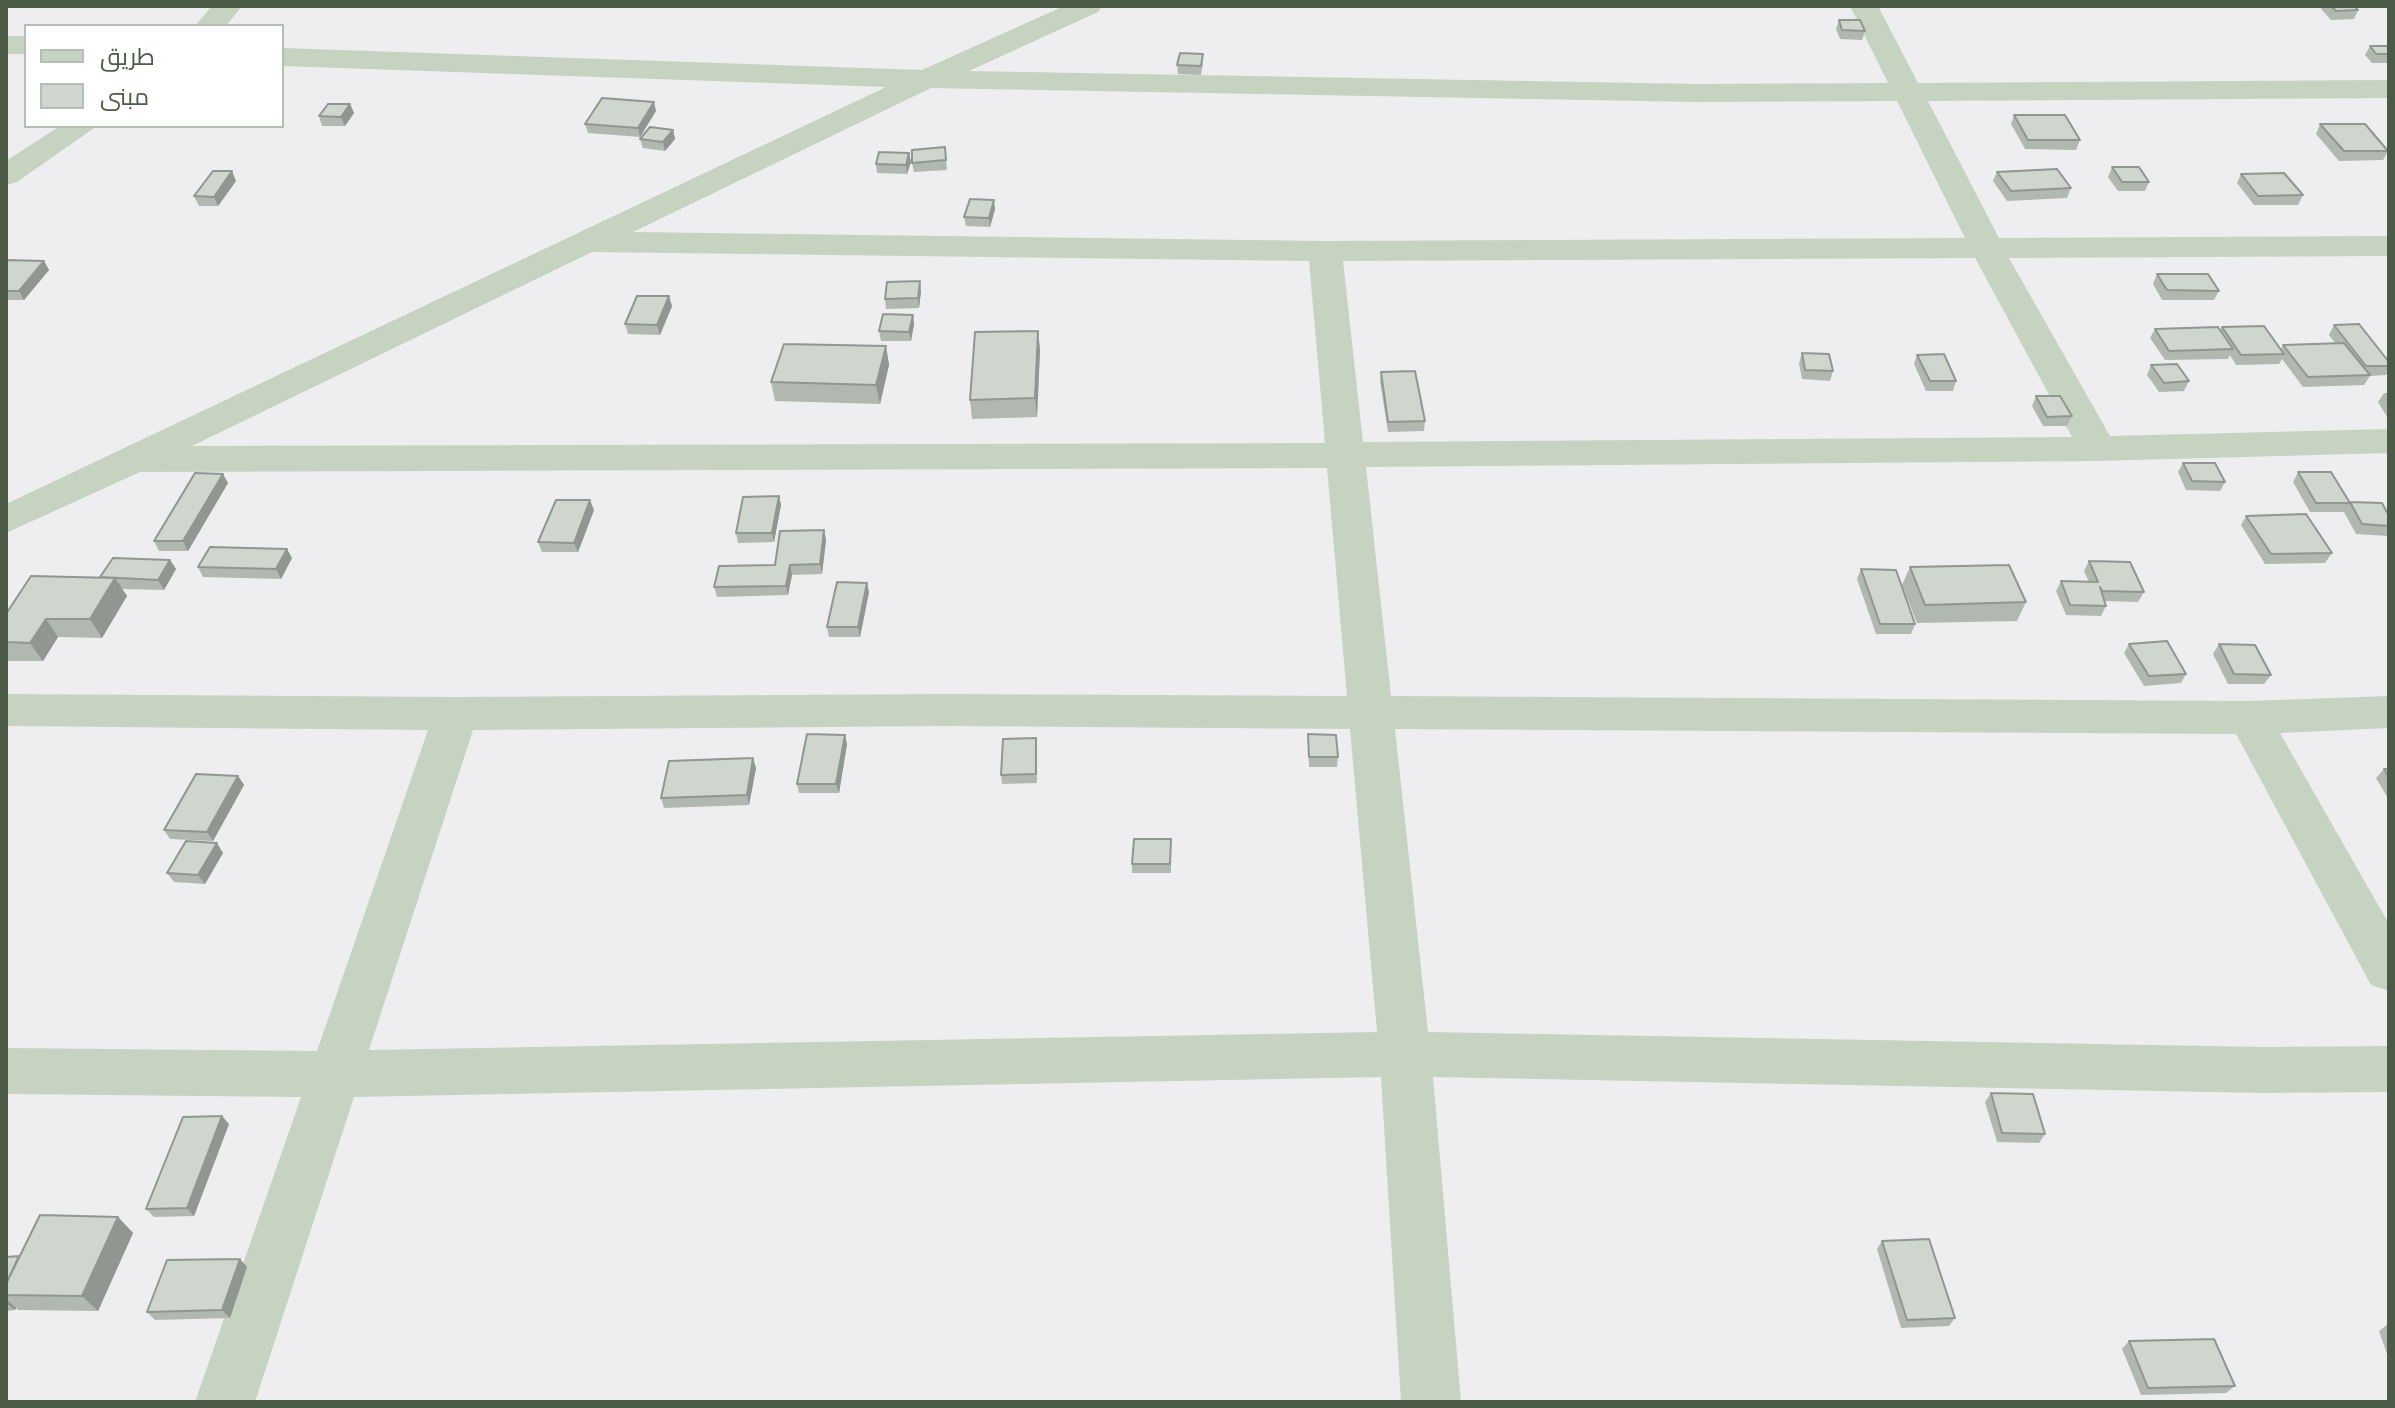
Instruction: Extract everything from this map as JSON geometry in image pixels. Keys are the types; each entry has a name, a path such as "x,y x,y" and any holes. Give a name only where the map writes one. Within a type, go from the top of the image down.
{"street":[{"path":"212,24 228,6"},
{"path":"6,520 926,79 1088,6"},
{"path":"1864,6 1988,250 2098,449"},
{"path":"284,57 926,79 1907,94 2389,89"},
{"path":"6,175 78,128"},
{"path":"586,242 1325,251 2389,246"},
{"path":"1325,251 1348,455 1405,1054 1431,1402"},
{"path":"134,459 1348,455 2098,449 2389,441"},
{"path":"6,710 456,714 947,710 2249,718 2389,712"},
{"path":"225,1402 338,1074 456,714"},
{"path":"2249,718 2389,970"},
{"path":"6,1071 338,1074 1405,1054 2263,1070 2389,1069"}],"building":[{"path":"2331,6 2354,6 2358,10 2336,11"},
{"path":"1839,20 1860,20 1865,31 1842,30"},
{"path":"2370,46 2389,46 2389,54 2376,54"},
{"path":"1180,53 1203,54 1201,66 1177,65"},
{"path":"602,98 654,102 638,128 585,124"},
{"path":"328,104 350,104 341,117 319,116"},
{"path":"2014,115 2065,115 2080,140 2028,140"},
{"path":"2320,124 2365,124 2388,151 2344,151"},
{"path":"650,127 673,130 663,142 640,139"},
{"path":"945,147 946,160 912,163 912,150"},
{"path":"879,152 909,153 906,165 876,164"},
{"path":"2112,167 2139,167 2149,182 2122,182"},
{"path":"2057,169 2071,188 2011,191 1997,172"},
{"path":"213,171 232,171 214,197 194,196"},
{"path":"2284,173 2303,195 2258,196 2241,174"},
{"path":"970,199 994,200 989,218 964,217"},
{"path":"6,260 44,261 19,291 6,291"},
{"path":"2157,274 2208,274 2219,291 2167,290"},
{"path":"920,281 918,298 885,299 887,282"},
{"path":"637,296 669,296 657,325 625,324"},
{"path":"883,314 913,315 909,332 879,331"},
{"path":"2359,324 2389,366 2366,366 2334,325"},
{"path":"2264,326 2284,354 2241,355 2222,327"},
{"path":"2218,327 2233,349 2169,351 2155,329"},
{"path":"1038,331 1035,398 970,400 975,332"},
{"path":"2344,343 2370,375 2308,377 2283,345"},
{"path":"784,344 886,346 876,385 771,382"},
{"path":"1802,353 1829,354 1833,371 1805,370"},
{"path":"1944,354 1956,381 1930,381 1917,355"},
{"path":"2177,364 2189,381 2164,383 2151,365"},
{"path":"1415,371 1425,421 1388,422 1381,372"},
{"path":"2036,396 2060,396 2072,416 2047,417"},
{"path":"2183,463 2215,463 2225,482 2192,481"},
{"path":"2298,472 2331,472 2350,503 2316,503"},
{"path":"195,473 223,474 183,541 154,541"},
{"path":"779,496 772,533 736,533 743,497"},
{"path":"556,500 590,500 574,543 538,542"},
{"path":"2350,502 2382,503 2389,516 2389,526 2362,524"},
{"path":"2306,514 2332,553 2271,554 2246,516"},
{"path":"824,530 820,564 790,565 786,586 714,587 719,566 775,565 780,531"},
{"path":"210,547 287,549 276,569 198,567"},
{"path":"113,558 170,560 158,580 100,577"},
{"path":"2089,561 2130,562 2144,592 2102,591 2100,587 2106,606 2070,605 2061,581 2098,582"},
{"path":"2009,565 2026,602 1925,605 1910,567"},
{"path":"1861,569 1896,570 1915,624 1880,624"},
{"path":"31,576 115,578 90,619 46,619 30,643 6,642 6,614"},
{"path":"837,582 867,583 858,627 827,627"},
{"path":"2167,641 2186,674 2149,676 2129,644"},
{"path":"2219,644 2255,645 2271,675 2234,674"},
{"path":"807,734 845,735 836,784 797,784"},
{"path":"1308,734 1336,735 1338,757 1309,757"},
{"path":"1036,738 1036,774 1001,775 1003,739"},
{"path":"753,758 747,795 661,798 669,761"},
{"path":"196,774 238,776 207,832 164,830"},
{"path":"1134,839 1171,839 1170,864 1132,864"},
{"path":"186,841 217,843 198,875 167,873"},
{"path":"1991,1093 2033,1094 2045,1134 2002,1133"},
{"path":"222,1116 187,1208 146,1209 183,1117"},
{"path":"40,1215 118,1217 82,1296 6,1295 6,1284"},
{"path":"1929,1239 1955,1318 1907,1320 1882,1241"},
{"path":"19,1256 6,1284 6,1257"},
{"path":"240,1259 222,1310 147,1312 167,1260"},
{"path":"2214,1339 2235,1386 2148,1388 2129,1341"}]}
